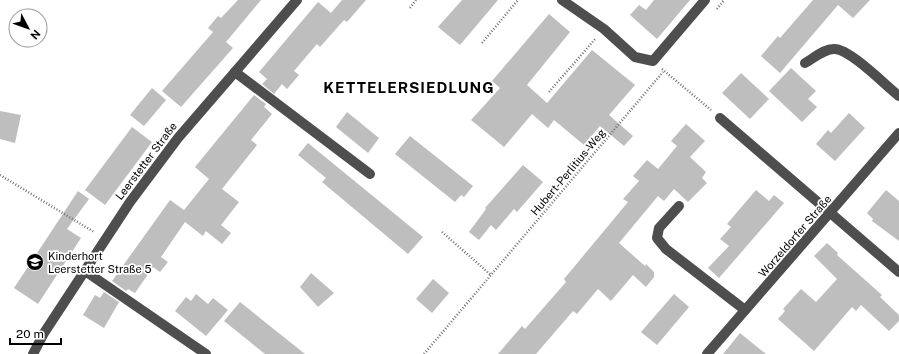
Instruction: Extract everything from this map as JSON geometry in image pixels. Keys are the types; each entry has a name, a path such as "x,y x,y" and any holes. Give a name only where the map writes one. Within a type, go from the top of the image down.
{"street":[{"name":"Leerstetter Straße","path":"33,354 44,333 105,238 178,138 296,0"},
{"path":"562,0 604,29 635,57 653,61 704,0"},
{"path":"805,63 822,52 834,48 843,51 858,61 899,96"},
{"path":"235,72 370,174"},
{"path":"720,118 899,272"},
{"name":"Worzeldorfer Straße","path":"707,354 899,133"},
{"path":"679,206 659,228 657,238 666,249 745,310"},
{"path":"84,271 206,354"}],"path":[{"path":"410,8 416,0"},
{"path":"482,43 518,0"},
{"path":"714,12 724,0"},
{"path":"550,92 604,29"},
{"path":"653,61 720,118"},
{"name":"Hubert-Perlitius-Weg","path":"424,354 669,65"},
{"path":"0,175 105,238"},
{"path":"442,232 491,275"}],"building":[{"path":"238,0 261,0 226,42 233,48 181,107 162,91 213,32 208,28 218,16 221,18"},
{"path":"342,0 366,0 347,22 344,20 320,47 317,44 294,71 299,75 287,89 282,84 274,94 262,84 267,79 259,72 318,2 331,13"},
{"path":"462,0 498,0 460,45 438,27"},
{"path":"654,0 690,0 657,39 630,15 639,5 646,10"},
{"path":"813,0 870,0 853,18 838,5 780,73 761,56 778,36 780,38"},
{"path":"549,14 570,32 527,85 547,103 592,50 635,85 609,115 633,136 624,146 600,126 584,145 554,120 548,128 532,114 504,147 471,120 500,88 492,81"},
{"path":"791,68 816,91 808,99 817,107 802,122 769,91"},
{"path":"741,73 769,99 750,119 722,93"},
{"path":"152,88 166,100 144,126 130,115"},
{"path":"254,95 266,104 264,107 272,114 251,140 257,145 222,189 239,202 221,225 231,233 222,244 206,231 203,236 185,222 161,257 168,262 160,272 153,267 135,293 128,289 126,291 112,281 170,200 184,210 209,179 195,167"},
{"path":"0,111 21,115 15,143 0,139"},
{"path":"347,112 379,138 368,153 336,127"},
{"path":"849,113 865,128 835,161 816,144 828,130 831,133"},
{"path":"686,124 705,141 690,157 706,172 702,178 707,183 688,202 674,189 664,201 658,196 619,243 654,272 654,277 646,287 633,275 611,301 598,289 577,314 573,311 536,354 498,354 522,326 525,329 566,282 564,279 628,202 623,199 639,181 633,176 647,160 658,169 677,146 671,141"},
{"path":"132,127 152,142 105,205 85,190"},
{"path":"410,136 473,186 464,197 461,195 455,202 395,154"},
{"path":"308,143 423,237 408,254 322,182 326,178 298,155"},
{"path":"523,165 543,182 517,212 514,209 496,230 491,225 479,240 469,232 486,209 485,208"},
{"path":"756,190 769,201 774,195 784,203 719,278 708,268 729,246 720,239 731,227 727,224"},
{"path":"886,190 899,201 899,241 872,221 873,219 867,213"},
{"path":"78,191 89,199 67,229 81,238 38,304 14,288"},
{"path":"827,243 838,253 837,255 882,295 880,297 899,315 899,321 889,331 861,305 856,311 852,307 814,351 778,319 785,311 783,309 801,289 816,302 837,279 814,256"},
{"path":"311,273 334,293 318,307 300,287"},
{"path":"433,279 449,293 432,313 416,299"},
{"path":"104,292 119,302 104,328 83,315 95,295 100,298"},
{"path":"196,294 208,304 213,298 228,310 206,336 175,311 186,297 191,301"},
{"path":"674,294 689,307 657,345 641,332"},
{"path":"240,302 305,354 265,354 224,321"},
{"path":"740,333 766,354 723,354"}],"place":[{"name":"Kinderhort Leerstetter Straße 5","path":"35,262"}],"district":[{"name":"KETTELERSIEDLUNG","path":"409,88"}]}
